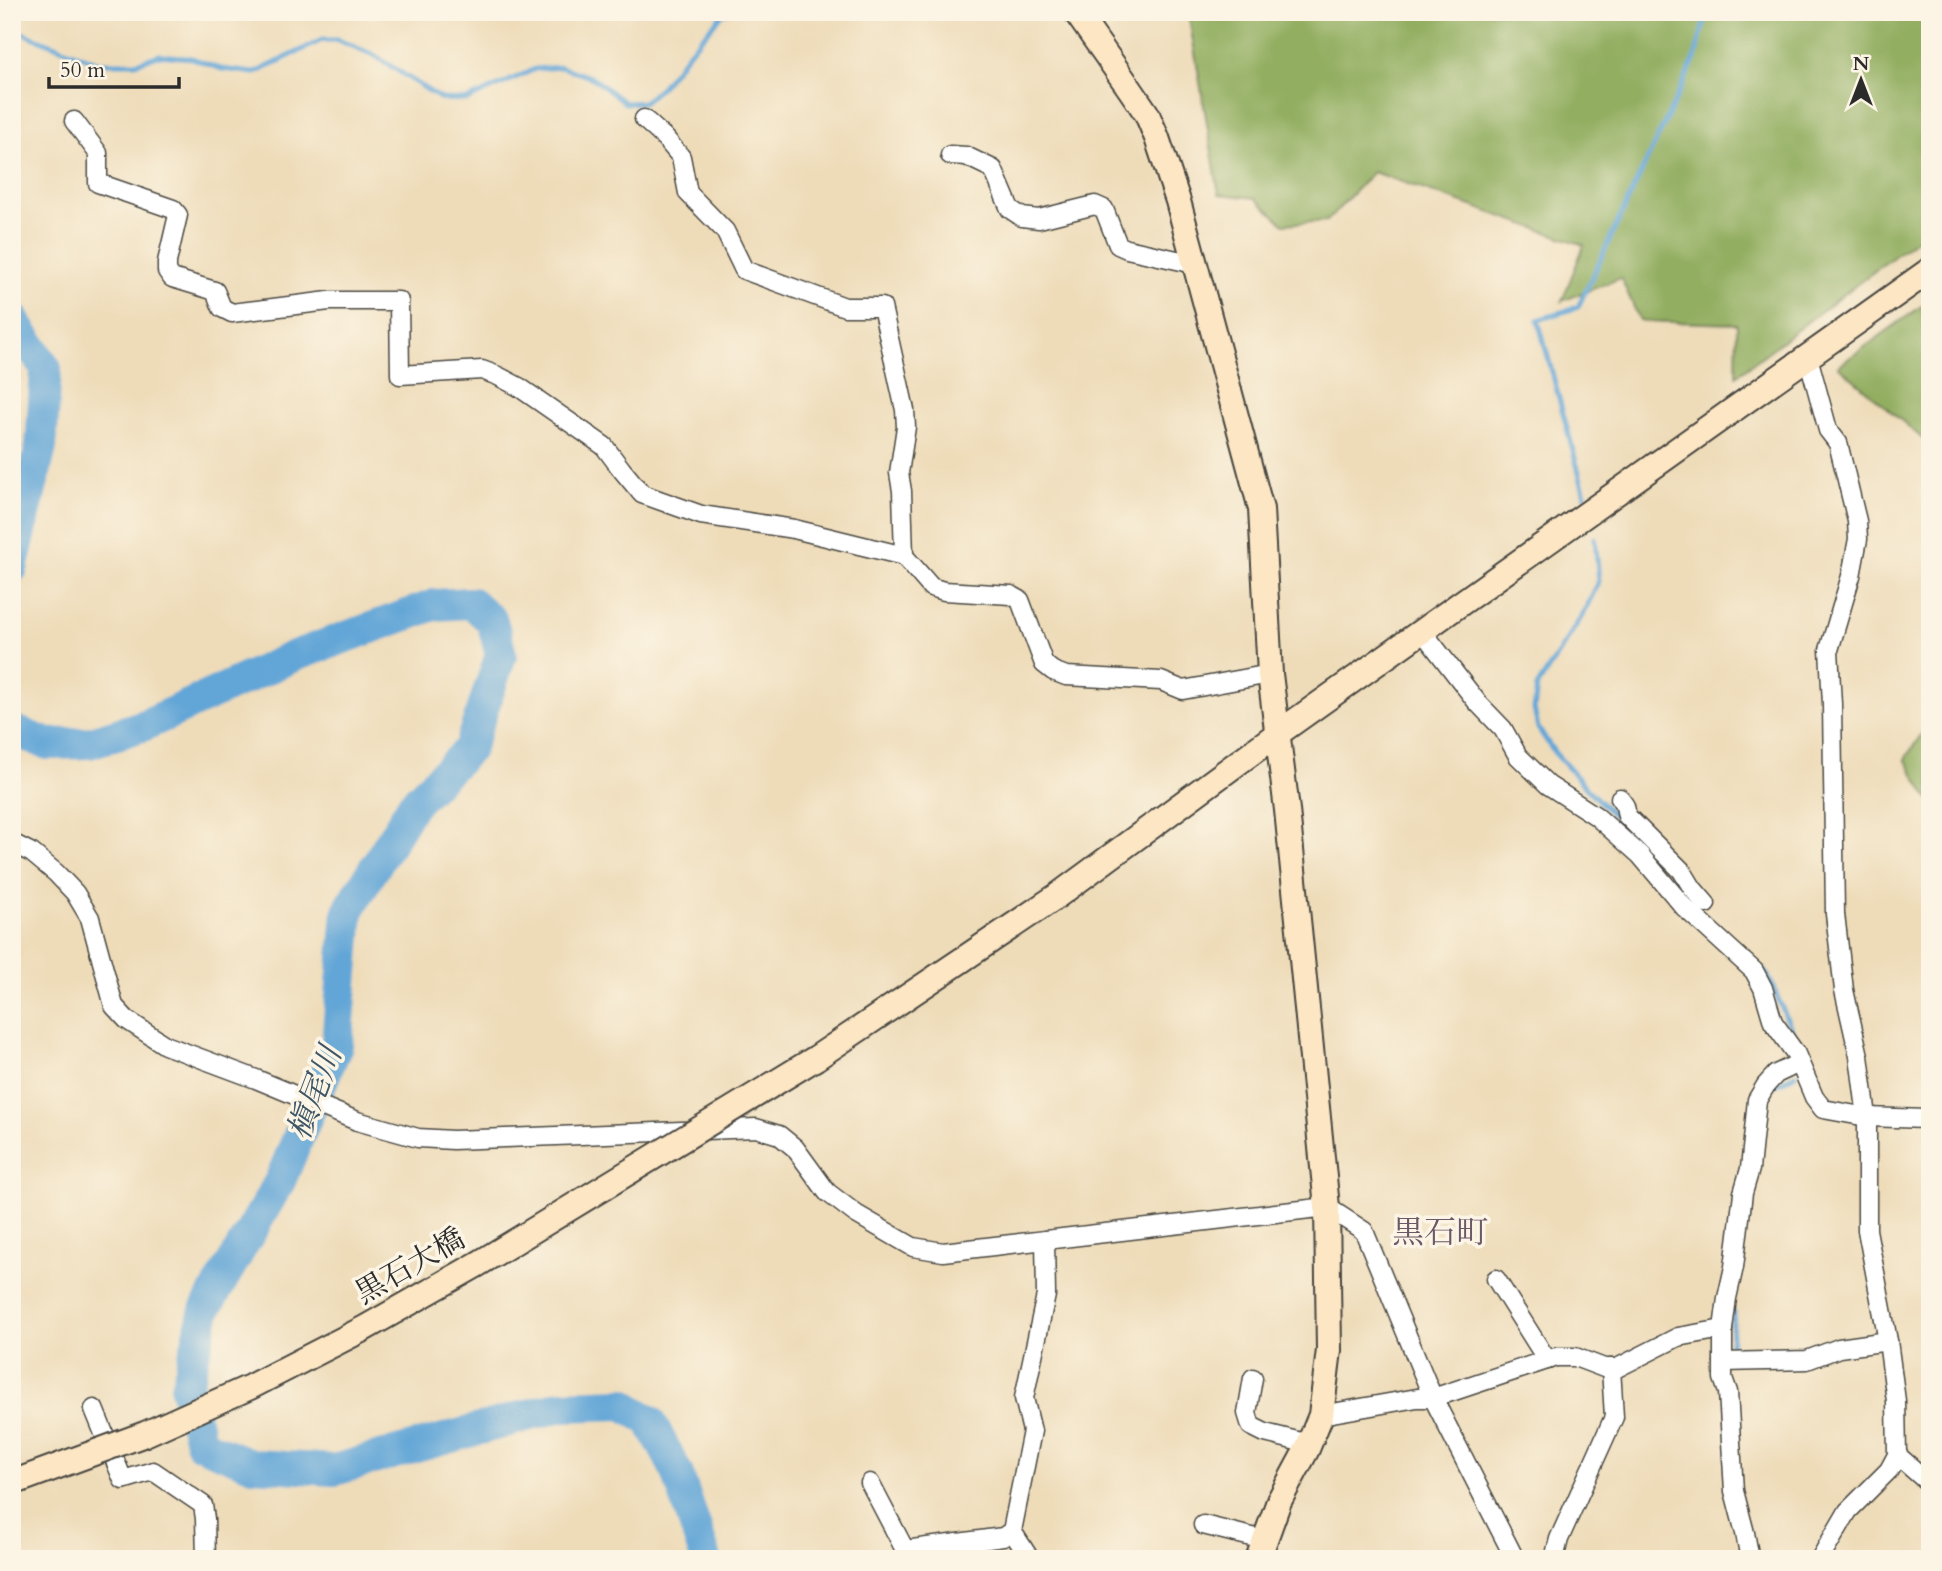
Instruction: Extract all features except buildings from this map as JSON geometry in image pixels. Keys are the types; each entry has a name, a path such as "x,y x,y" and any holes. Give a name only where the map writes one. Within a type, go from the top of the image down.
{"street":[{"path":"1076,12 1147,114 1157,138 1178,201 1261,509 1270,674 1287,810 1327,1207 1329,1350 1321,1416 1279,1501 1261,1550 1203,1525"},
{"path":"644,119 681,157 688,193 725,231 744,270 845,307 882,307 905,410 906,427 900,473 904,556"},
{"path":"74,121 97,153 97,183 173,209 178,215 167,262 167,271 172,278 215,291 222,308 232,313 329,302 399,302 400,376 482,370 519,387 604,446 642,494 701,515 794,529 904,556 931,587 944,591 1011,595 1020,600 1044,664 1066,676 1161,681 1183,690 1270,674"},
{"path":"950,155 965,156 993,169 1010,209 1022,216 1039,219 1095,205 1104,209 1118,245 1195,264"},
{"name":"黒石大橋","path":"12,1483 145,1434 250,1387 365,1328 478,1264 816,1058 1057,896 1277,734 1930,270"},
{"path":"1808,357 1828,430 1838,443 1857,522 1858,539 1851,576 1829,650 1835,914 1844,990 1859,1056 1867,1117 1867,1230 1888,1341 1896,1401 1897,1455 1889,1470 1848,1511 1820,1559"},
{"path":"1423,632 1477,702 1503,729 1518,757 1548,785 1596,816 1640,855 1684,907 1754,971 1763,988 1773,1021 1796,1054 1814,1097 1823,1109 1867,1117 1927,1119"},
{"path":"1620,798 1627,816 1682,871 1706,904"},
{"path":"12,843 32,853 75,893 90,918 114,1006 127,1020 165,1045 357,1121 418,1138 453,1140 757,1128 779,1135 795,1148 827,1192 856,1214 913,1247 943,1252 1327,1207 1364,1231 1433,1398 1515,1559"},
{"path":"1673,894 1688,881"},
{"path":"1750,1559 1734,1491 1728,1392 1723,1378 1723,1329 1743,1193 1750,1169 1757,1100 1776,1074 1799,1063"},
{"path":"1030,1559 1012,1531 1032,1431 1024,1398 1046,1295 1045,1240"},
{"path":"1496,1279 1547,1360"},
{"path":"1321,1416 1417,1398 1433,1398 1556,1357 1575,1357 1604,1368 1617,1368 1678,1337 1723,1329"},
{"path":"1723,1362 1807,1360 1839,1348 1888,1341"},
{"path":"1554,1559 1559,1539 1615,1417 1611,1368"},
{"path":"1253,1378 1247,1413 1251,1426 1265,1433 1309,1444"},
{"path":"94,1409 123,1480 153,1471 203,1504 206,1559"},
{"path":"1897,1455 1930,1484"},
{"path":"870,1483 905,1550 1003,1537 1012,1531"}],"green space":[{"path":"1188,12 1930,12 1930,229 1736,376 1737,324 1640,321 1621,278 1562,301 1584,245 1373,172 1327,221 1284,224 1255,198 1219,194"},
{"path":"1930,300 1930,445 1838,366"},
{"path":"1930,721 1930,801 1905,759"}],"waterway":[{"path":"12,29 99,63 136,63 159,55 192,58 221,69 255,73 322,40 338,40 374,55 441,99 467,100 535,69 561,67 593,78 625,103 644,102 661,87 722,15 729,12"},
{"path":"1585,495 1538,320 1578,307 1695,58 1707,12"},
{"name":"槇尾川","path":"12,317 46,369 41,447 12,568"},
{"path":"1595,538 1599,581 1582,616 1537,687 1534,709 1538,728 1554,752 1625,826"},
{"name":"槇尾川","path":"12,730 48,744 89,743 145,725 294,656 434,605 472,603 492,621 501,655 469,749 413,804 348,911 337,1045 280,1181 205,1310 186,1389 201,1444 253,1465 334,1470 561,1406 623,1404 650,1421 677,1472 706,1559"},
{"path":"1634,835 1648,851"},
{"path":"1670,877 1699,909"},
{"path":"1762,969 1768,976 1797,1042"},
{"path":"1776,1085 1795,1074"},
{"path":"1748,1219 1754,1184"},
{"path":"1731,1344 1734,1312"}],"district":[{"name":"黒石町","path":"1440,1233"}]}
